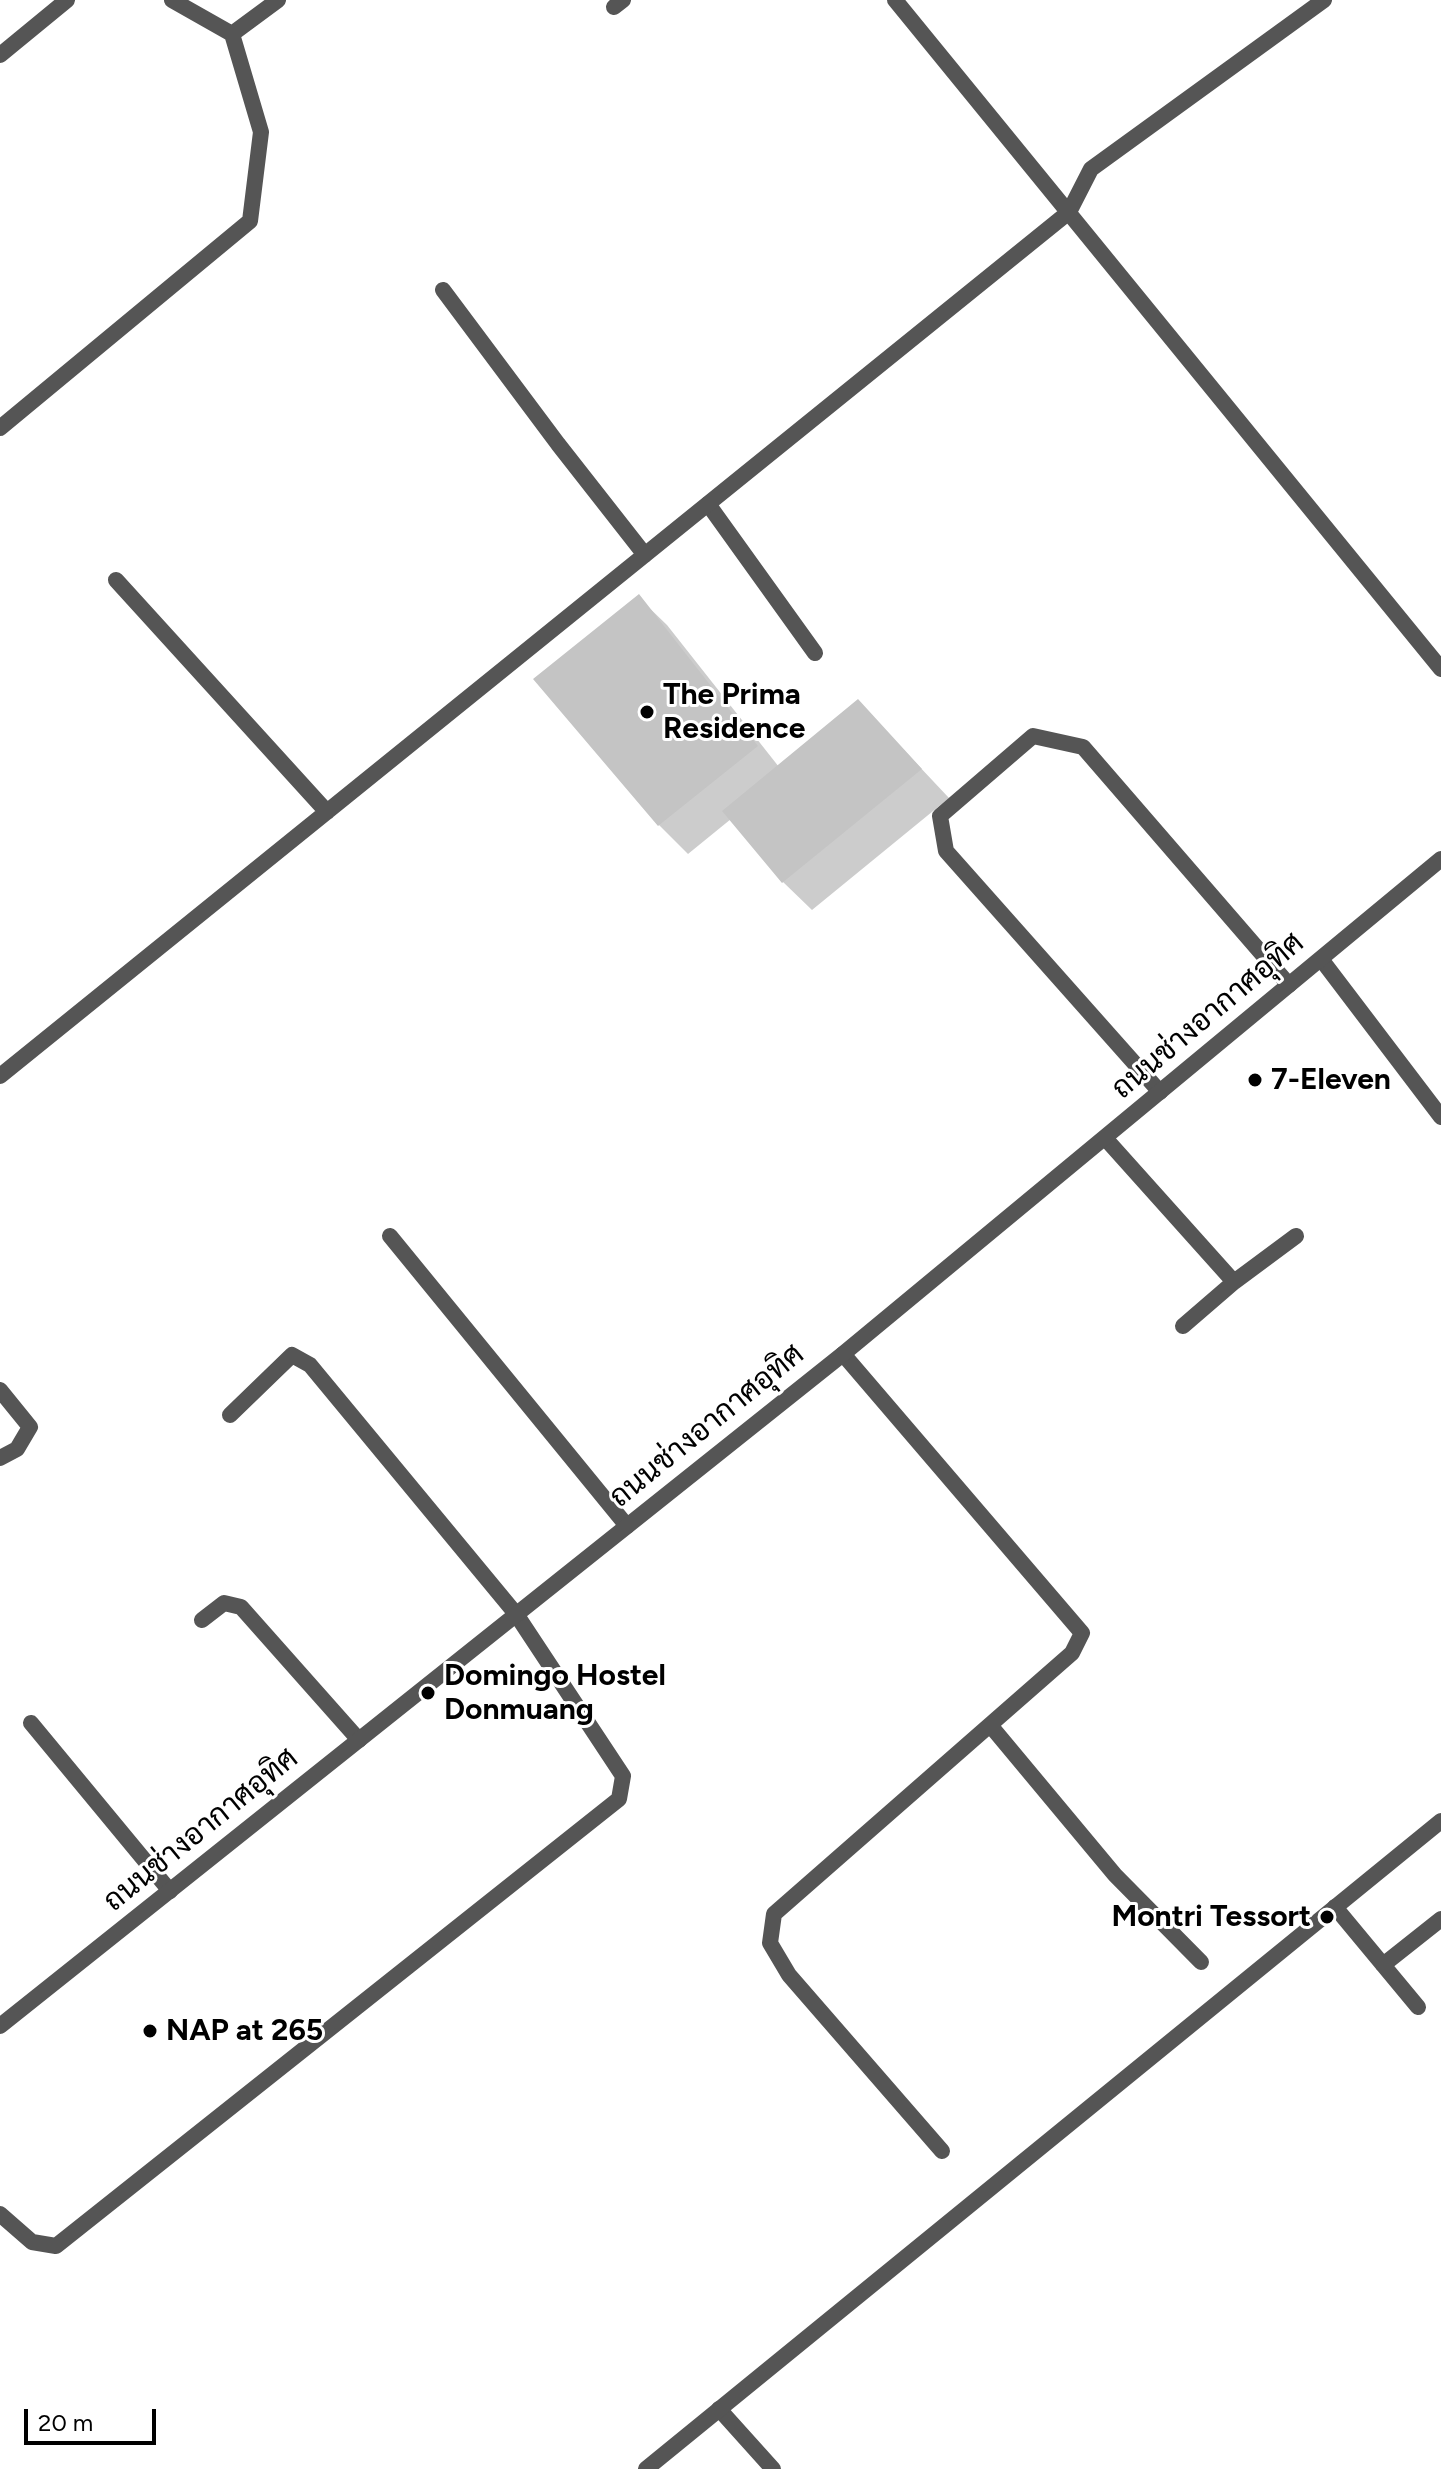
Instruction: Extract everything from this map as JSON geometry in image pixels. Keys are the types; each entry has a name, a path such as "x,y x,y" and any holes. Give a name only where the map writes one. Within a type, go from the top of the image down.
{"street":[{"path":"0,55 67,0"},
{"path":"0,428 250,221 261,132 232,34 172,0"},
{"path":"232,34 278,0"},
{"path":"895,0 1441,669"},
{"path":"0,1076 1069,212 1091,169 1324,0"},
{"path":"443,290 645,555"},
{"path":"708,504 815,653"},
{"path":"116,580 327,812"},
{"path":"1160,1092 946,851 940,816 1033,736 1083,747 1289,985"},
{"name":"ถนนช่างอากาศอุทิศ","path":"0,2026 843,1354 1441,859"},
{"path":"1321,959 1441,1117"},
{"path":"1105,1138 1234,1282"},
{"path":"390,1236 627,1526"},
{"path":"1183,1326 1234,1282 1296,1236"},
{"path":"843,1354 1082,1633 1072,1653 774,1914 770,1943 789,1975 942,2151"},
{"path":"0,2214 32,2242 56,2246 619,1799 623,1776 516,1614 310,1365 292,1355 230,1415"},
{"path":"0,1390 30,1427 17,1449 0,1458"},
{"path":"202,1620 224,1603 241,1607 359,1740"},
{"path":"31,1723 170,1891"},
{"path":"990,1725 1115,1875 1201,1962"},
{"path":"646,2469 1441,1821"},
{"path":"1335,1907 1418,2007"},
{"path":"1383,1965 1441,1919"},
{"path":"719,2409 773,2469"}],"building":[{"name":"The Prima Residence","path":"639,594 758,746 658,826 533,679"},
{"name":"The Prima Residence","path":"858,699 922,769 782,883 722,811"}],"place":[{"name":"The Prima Residence","path":"647,712"},
{"name":"7-Eleven","path":"1255,1080"},
{"name":"Domingo Hostel Donmuang","path":"428,1693"},
{"name":"Montri Tessort","path":"1327,1917"},
{"name":"NAP at 265","path":"150,2031"}]}
